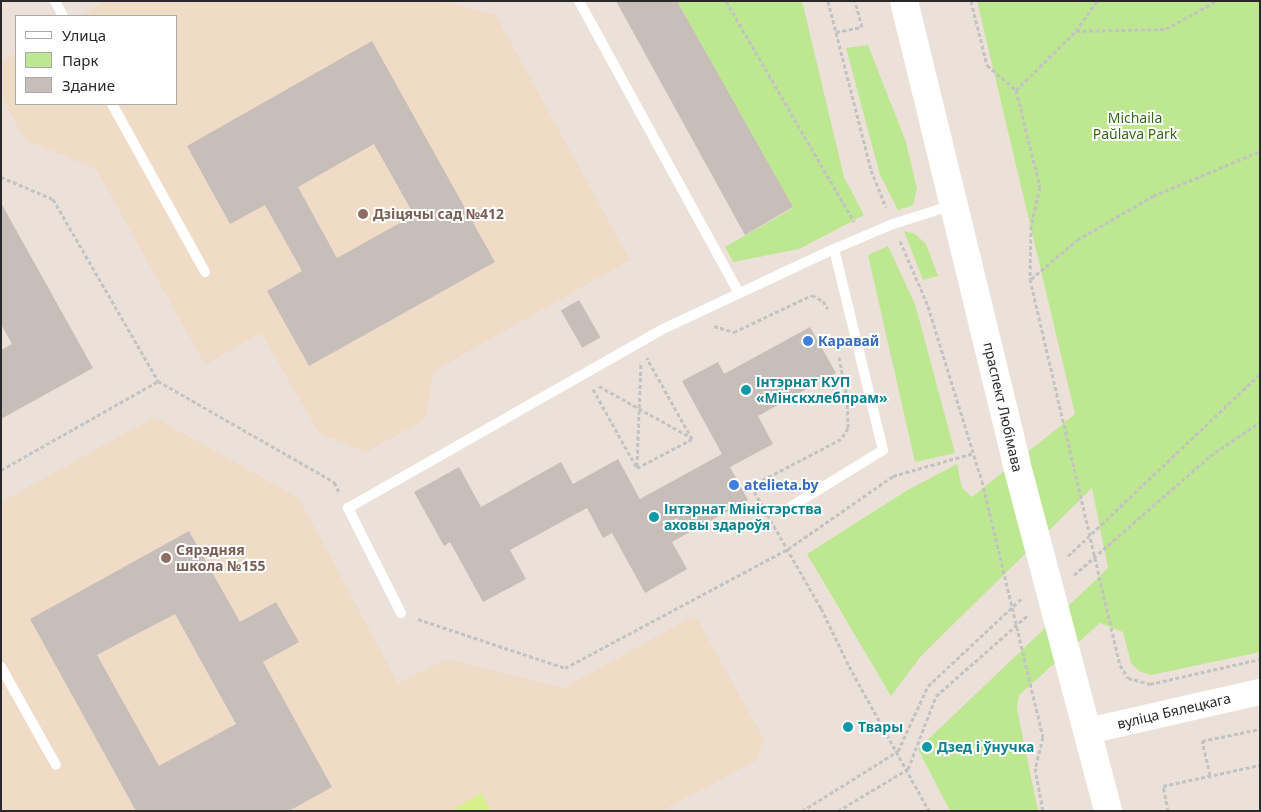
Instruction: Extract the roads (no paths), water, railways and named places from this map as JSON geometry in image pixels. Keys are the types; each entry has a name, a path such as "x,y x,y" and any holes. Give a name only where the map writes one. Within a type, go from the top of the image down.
{"main road":[{"name":"праспект Любімава","path":"904,1 1016,462 1108,811"}],"street":[{"name":"вуліца Бялецкага","path":"1088,731 1260,692"}],"lane":[{"path":"55,1 62,15"},
{"path":"579,1 738,292"},
{"path":"113,105 205,272"},
{"path":"400,613 348,508 654,334 738,292 863,237 955,205"},
{"path":"792,506 884,450 834,249"},
{"path":"1,667 56,764"}],"place":[{"name":"Дзіцячы сад №412","path":"363,214"},
{"name":"Каравай","path":"808,341"},
{"name":"Інтэрнат КУП «Мінскхлебпрам»","path":"746,390"},
{"name":"atelieta.by","path":"734,485"},
{"name":"Інтэрнат Міністэрства аховы здароўя","path":"654,517"},
{"name":"Сярэдняя школа №155","path":"166,558"},
{"name":"Твары","path":"848,727"},
{"name":"Дзед і ўнучка","path":"927,747"}],"park label":[{"name":"Michaila Paŭlava Park","path":"1135,126"}]}
